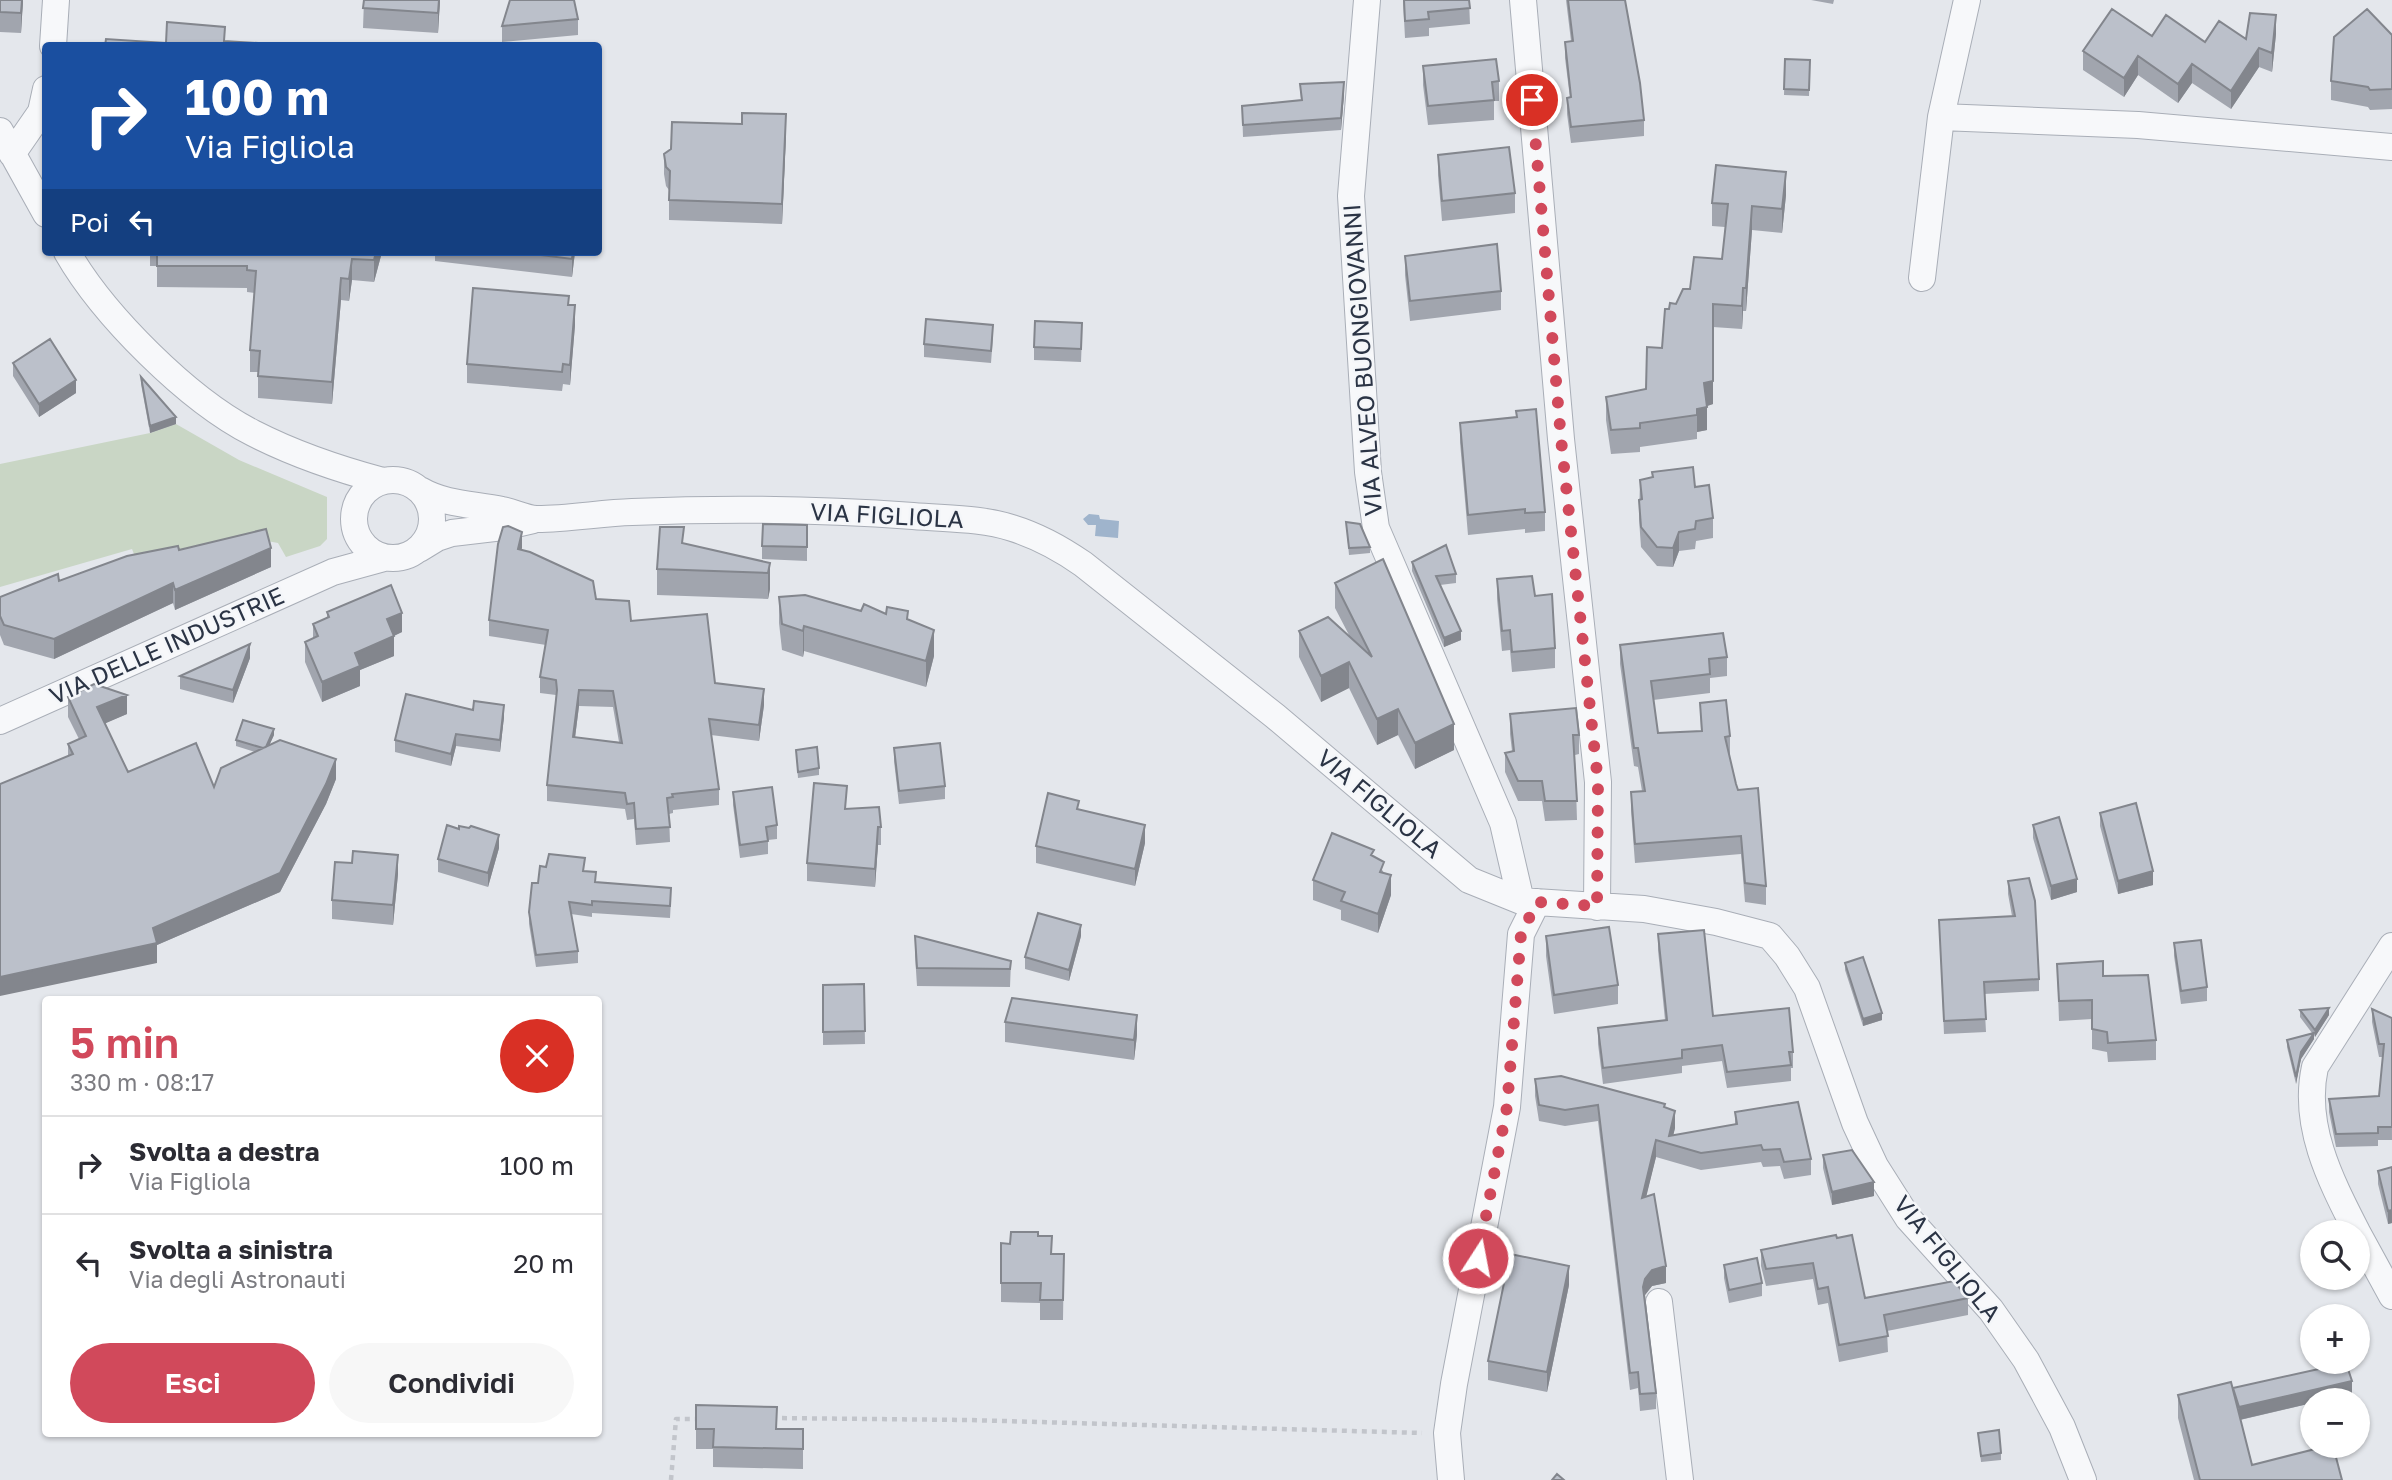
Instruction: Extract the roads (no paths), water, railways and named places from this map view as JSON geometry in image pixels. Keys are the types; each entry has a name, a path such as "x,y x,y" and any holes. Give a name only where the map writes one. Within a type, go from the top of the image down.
{"street":[{"path":"53,42 57,0"},
{"name":"VIA ALVEO BUONGIOVANNI","path":"1367,0 1351,196 1368,472 1376,528 1503,823 1529,902"},
{"path":"1522,0 1561,439 1598,782 1597,906"},
{"path":"1922,278 1941,117 1967,0"},
{"path":"42,107 41,112 6,142 42,207"},
{"path":"1941,117 2138,125 2392,147"},
{"path":"69,256 81,276 134,338 201,401 251,432 329,466 383,481"},
{"path":"329,466 356,521 363,545 384,558"},
{"path":"333,572 356,521 361,496 370,486 383,481 409,483 420,490 428,501 432,527 419,549"},
{"name":"VIA FIGLIOLA","path":"420,490 452,503 504,510 535,519 687,510 827,511 982,521 1009,527 1060,548 1104,580 1275,716 1469,880 1529,902 1644,909 1716,922 1770,936 1787,956 1807,988 1855,1123 1875,1166 1908,1218 1991,1310 2026,1360 2062,1427 2083,1480"},
{"name":"VIA DELLE INDUSTRIE","path":"0,721 333,572 384,558 409,555 452,533 503,527 535,519"},
{"path":"1451,1480 1447,1433 1507,1107 1521,934 1529,902"},
{"path":"2351,1220 2319,1147 2311,1111 2311,1086 2315,1068 2392,946"},
{"path":"2370,1256 2392,1296"},
{"path":"1659,1302 1680,1480"}],"water":[{"path":"1089,514 1099,515 1100,519 1119,521 1118,538 1095,536 1096,525 1088,525 1083,519"}]}
